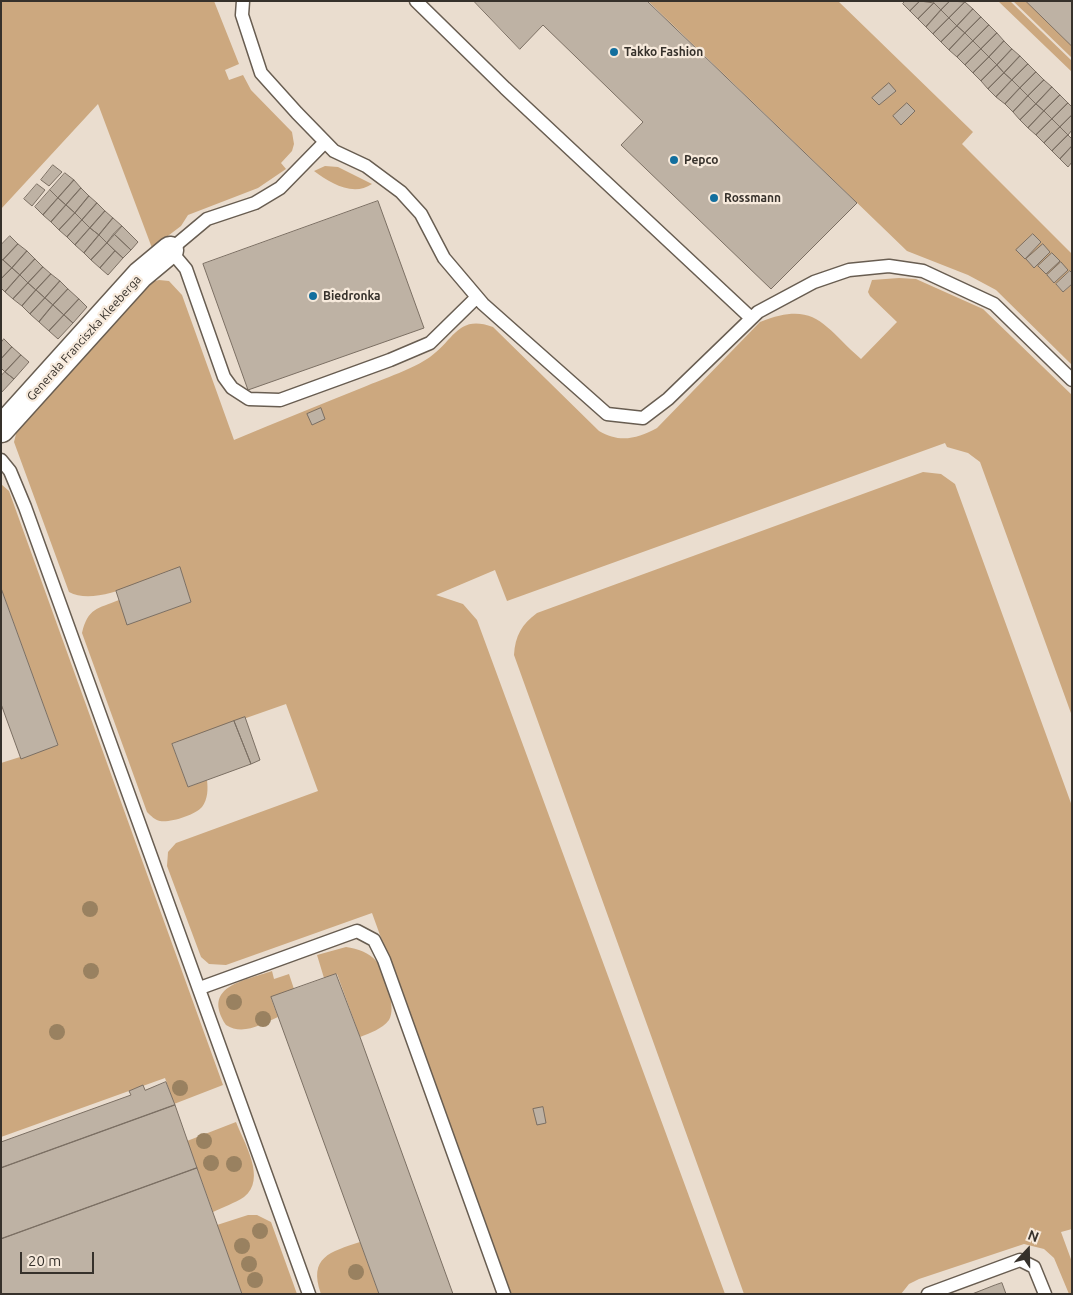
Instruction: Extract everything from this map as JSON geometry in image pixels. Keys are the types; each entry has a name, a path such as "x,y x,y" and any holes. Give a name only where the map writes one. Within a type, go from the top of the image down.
{"street":[{"name":"Generała Franciszka Kleeberga","path":"1,429 140,275 170,250"}],"lane":[{"path":"243,1 242,15 261,73 334,151 366,166 402,192 421,214 444,258 477,297 607,414 643,418 668,399 758,312 789,293 849,270 889,266 923,271 994,304 1072,380"},
{"path":"416,1 505,88 752,318"},
{"path":"325,142 280,188 255,203 207,219 170,250 186,269 224,377 232,388 249,399 280,400 390,360 430,343 477,297"},
{"path":"1,460 10,471 25,507 309,1294"},
{"path":"200,988 357,931 374,940 384,960 504,1294"},
{"path":"928,1294 1020,1260 1034,1267 1045,1294"}],"shaded area":[{"path":"1,1 214,1 239,64 225,70 229,80 243,75 251,90 292,132 294,144 292,151 281,163 286,169 258,188 188,215 181,226 152,248 98,104 1,209"},
{"path":"648,1 838,1 973,132 962,144 1072,254 1072,273 1069,271 1056,284 1063,292 1072,284 1072,365 996,290 968,275 907,251","holes":["1033,234 1041,242 1025,258 1017,250"]},
{"path":"998,1 1010,1 1072,61 1072,72"},
{"path":"1013,1 1026,1 1072,46 1072,58"},
{"path":"325,166 338,167 372,184 365,188 350,189 334,184 314,171"},
{"path":"916,279 983,309 1072,395 1072,716 980,462 968,453 947,447 945,443 507,601 495,570 436,595 463,604 477,620 725,1294 510,1294 372,913 226,965 209,964 201,957 167,866 168,852 176,843 318,791 286,704 172,744 188,787 207,780 205,801 202,807 194,813 170,821 158,820 147,812 82,633 87,619 95,610 119,600 128,624 191,602 180,568 109,593 81,596 69,592 14,442 17,430 148,283 159,280 169,281 182,295 234,440 416,365 430,357 457,331 464,326 472,324 493,327 599,431 614,437 635,437 657,428 760,322 779,316 807,315 827,327 861,359 897,322 870,296 868,292 872,280"},
{"path":"923,472 941,474 955,484 1072,806 1072,1229 1061,1232 1072,1262 1072,1294 1069,1294 1054,1258 1044,1249 1024,1244 919,1279 909,1284 901,1294 744,1294 514,655 516,642 523,626 537,613"},
{"path":"1,484 9,491 223,1085 174,1104 165,1078 1,1137 1,763 58,745 1,588"},
{"path":"346,947 363,952 377,962 391,999 392,1007 389,1020 379,1028 360,1037 337,974 324,978 317,955"},
{"path":"272,971 274,979 289,974 294,989 271,998 278,1017 259,1026 246,1029 232,1028 226,1025 220,1012 219,1002 222,993 239,982"},
{"path":"236,1122 252,1161 254,1181 251,1189 244,1197 213,1212 187,1141"},
{"path":"248,1215 257,1215 271,1222 297,1294 242,1294 217,1225"},
{"path":"360,1242 379,1294 321,1294 317,1272 324,1258 339,1249"}],"building":[{"path":"474,1 647,1 857,203 771,289 621,145 643,122 543,25 520,49"},
{"path":"905,1 920,1 910,11 903,4"},
{"path":"920,1 934,3 918,19 910,11"},
{"path":"935,1 950,1 941,10 934,3"},
{"path":"950,1 965,2 949,18 941,10"},
{"path":"1026,1 1072,1 1072,46"},
{"path":"965,2 973,9 957,26 949,18"},
{"path":"934,3 941,10 926,27 918,19"},
{"path":"973,9 981,17 965,33 957,26"},
{"path":"941,10 949,18 933,34 926,27"},
{"path":"981,17 989,25 973,41 965,33"},
{"path":"949,18 957,26 941,42 933,34"},
{"path":"989,25 997,33 981,49 973,41"},
{"path":"957,26 965,33 949,50 941,42"},
{"path":"965,33 973,41 957,57 949,50"},
{"path":"997,33 1004,41 989,57 981,49"},
{"path":"973,41 981,49 965,65 957,57"},
{"path":"1004,41 1012,49 997,65 989,57"},
{"path":"981,49 989,57 973,73 965,65"},
{"path":"1012,49 1020,56 1004,73 997,65"},
{"path":"1020,56 1028,64 1012,80 1004,73"},
{"path":"989,57 997,65 981,81 973,73"},
{"path":"1028,64 1036,72 1020,88 1012,80"},
{"path":"997,65 1004,73 988,89 981,81"},
{"path":"1036,72 1044,80 1028,96 1020,88"},
{"path":"1004,73 1012,80 996,97 988,89"},
{"path":"1012,80 1020,88 1005,104 996,97"},
{"path":"1044,80 1052,87 1036,104 1028,96"},
{"path":"889,83 896,91 879,105 872,98"},
{"path":"1052,87 1060,95 1044,111 1036,104"},
{"path":"1020,88 1028,96 1013,112 1005,104"},
{"path":"1060,95 1068,103 1052,119 1044,111"},
{"path":"1028,96 1036,104 1020,120 1013,112"},
{"path":"907,103 915,111 901,125 893,116"},
{"path":"1068,103 1072,107 1072,115 1060,127 1052,119"},
{"path":"1036,104 1044,111 1028,128 1020,120"},
{"path":"1044,111 1052,119 1036,135 1028,128"},
{"path":"1072,115 1072,130 1068,135 1060,127"},
{"path":"1052,119 1060,127 1044,143 1036,135"},
{"path":"1060,127 1068,135 1052,151 1044,143"},
{"path":"1068,135 1072,139 1072,146 1060,159 1052,151"},
{"path":"1072,146 1072,162 1068,167 1060,159"},
{"path":"53,165 62,172 49,186 41,180"},
{"path":"65,173 74,180 58,198 50,190"},
{"path":"74,180 81,188 66,205 58,198"},
{"path":"37,184 45,190 32,206 24,199"},
{"path":"81,188 89,196 75,213 66,205"},
{"path":"50,190 58,198 43,215 35,207"},
{"path":"89,196 97,203 82,220 75,213"},
{"path":"58,198 66,205 51,222 43,215"},
{"name":"Biedronka","path":"378,201 424,328 248,390 203,264"},
{"path":"97,203 105,211 90,228 82,220"},
{"path":"66,205 75,213 59,230 51,222"},
{"path":"105,211 113,218 99,235 90,228"},
{"path":"75,213 82,220 67,237 59,230"},
{"path":"113,218 122,226 107,243 99,235"},
{"path":"82,220 90,228 75,245 67,237"},
{"path":"122,226 138,242 131,250 114,234"},
{"path":"90,228 99,235 84,253 75,245"},
{"path":"114,234 131,250 123,258 107,243"},
{"path":"1033,234 1041,242 1025,259 1016,250"},
{"path":"99,235 107,243 91,260 84,253"},
{"path":"10,236 18,244 3,260 1,258 1,245"},
{"path":"107,243 115,251 100,268 91,260"},
{"path":"18,244 27,251 12,268 3,260"},
{"path":"1043,244 1050,252 1034,268 1026,259"},
{"path":"27,251 35,259 20,275 12,268"},
{"path":"115,251 123,258 108,275 100,268"},
{"path":"1052,253 1060,261 1046,274 1038,266"},
{"path":"35,259 43,267 28,283 20,275"},
{"path":"3,260 12,268 1,279 1,262"},
{"path":"1061,262 1068,270 1054,283 1047,275"},
{"path":"43,267 51,274 36,290 28,283"},
{"path":"12,268 20,275 5,292 1,288 1,279"},
{"path":"1070,271 1072,273 1072,284 1063,292 1056,284"},
{"path":"51,274 60,281 45,298 36,290"},
{"path":"20,275 28,283 13,299 5,292"},
{"path":"60,281 68,289 53,305 45,298"},
{"path":"28,283 36,290 22,306 13,299"},
{"path":"68,289 79,299 64,315 53,305"},
{"path":"36,290 45,298 30,314 22,306"},
{"path":"45,298 53,305 39,322 30,314"},
{"path":"79,299 87,307 73,323 64,315"},
{"path":"53,305 64,315 49,331 39,322"},
{"path":"64,315 73,323 58,339 49,331"},
{"path":"4,339 12,347 1,359 1,343"},
{"path":"12,347 21,355 5,372 1,368 1,359"},
{"path":"21,355 29,362 14,379 5,372"},
{"path":"5,372 14,379 1,393 1,376"},
{"path":"321,408 325,419 312,425 307,414"},
{"path":"180,567 191,602 127,625 116,591"},
{"path":"1,588 58,745 21,759 1,704"},
{"path":"245,717 260,760 251,764 234,721"},
{"path":"234,721 251,764 188,787 172,744"},
{"path":"336,974 453,1294 379,1294 271,997"},
{"path":"166,1082 175,1105 1,1168 1,1142 131,1095 129,1091 143,1085 145,1090"},
{"path":"175,1105 197,1168 1,1239 1,1168"},
{"path":"543,1107 546,1123 537,1125 533,1109"},
{"path":"197,1168 242,1294 1,1294 1,1239"},
{"path":"1002,1283 1006,1294 972,1294 995,1285"}],"place":[{"name":"Takko Fashion","path":"614,52"},
{"name":"Pepco","path":"674,160"},
{"name":"Rossmann","path":"714,198"},
{"name":"Biedronka","path":"313,296"}]}
